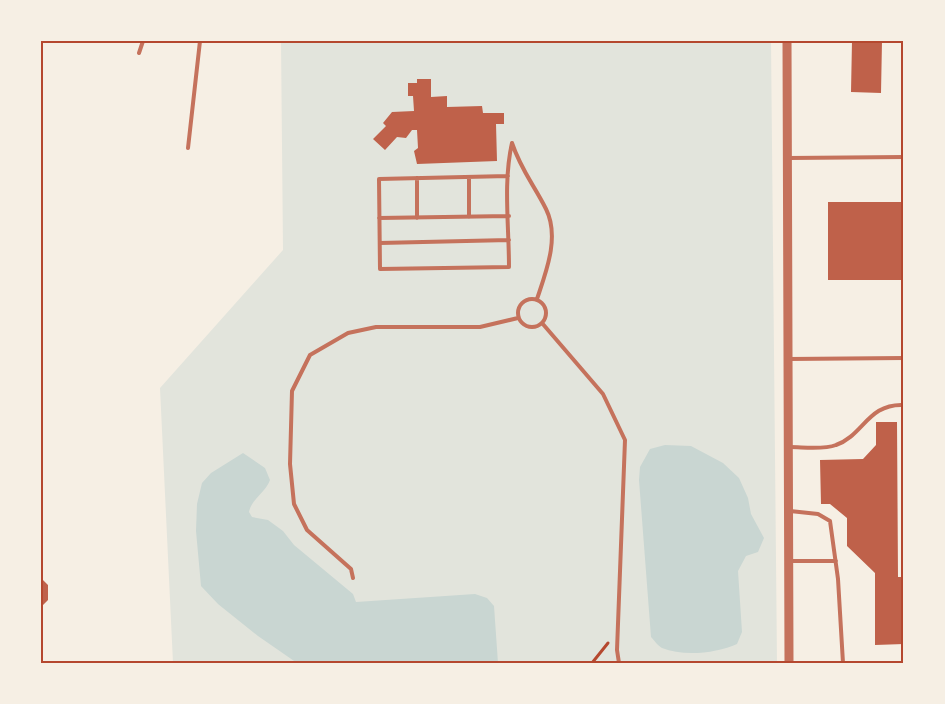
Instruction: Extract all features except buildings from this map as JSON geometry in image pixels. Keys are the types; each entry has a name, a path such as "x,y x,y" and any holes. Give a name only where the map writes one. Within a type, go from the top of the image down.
{"street":[{"path":"787,41 790,447 789,663"}],"lane":[{"path":"139,53 143,41"},
{"path":"188,148 200,41"},
{"path":"508,176 379,178 380,269 509,267 508,161 512,142 520,166 547,210 552,236 549,262 537,300"},
{"path":"787,158 904,157"},
{"path":"469,177 469,217"},
{"path":"417,178 417,218"},
{"path":"379,218 509,216"},
{"path":"380,243 509,240"},
{"path":"518,318 520,304 528,299 537,300 546,310 542,323"},
{"path":"518,318 528,327 542,323"},
{"path":"354,578 351,569 307,530 294,504 290,464 292,391 310,355 348,333 376,327 480,327 518,318"},
{"path":"542,323 603,394 624,440 618,631 619,663"},
{"path":"789,360 904,358"},
{"path":"790,447 836,446 851,436 872,414 898,405 904,406"},
{"path":"790,511 818,514 830,521 836,561 843,663"},
{"path":"790,561 836,561"}],"path":[{"path":"592,663 618,631"}],"shaded area":[{"path":"281,41 771,41 777,663 173,663 160,388 283,250"},
{"path":"665,445 691,446 723,463 739,478 748,498 751,514 764,538 758,552 746,556 738,571 742,632 737,644 720,650 700,653 671,651 662,648 651,637 639,480 640,467 650,449"},
{"path":"243,453 265,468 270,480 250,508 249,512 252,517 268,520 283,531 294,545 353,594 356,602 475,594 487,598 494,606 498,663 297,663 258,636 218,604 201,586 196,531 197,504 202,483 211,473"}]}
